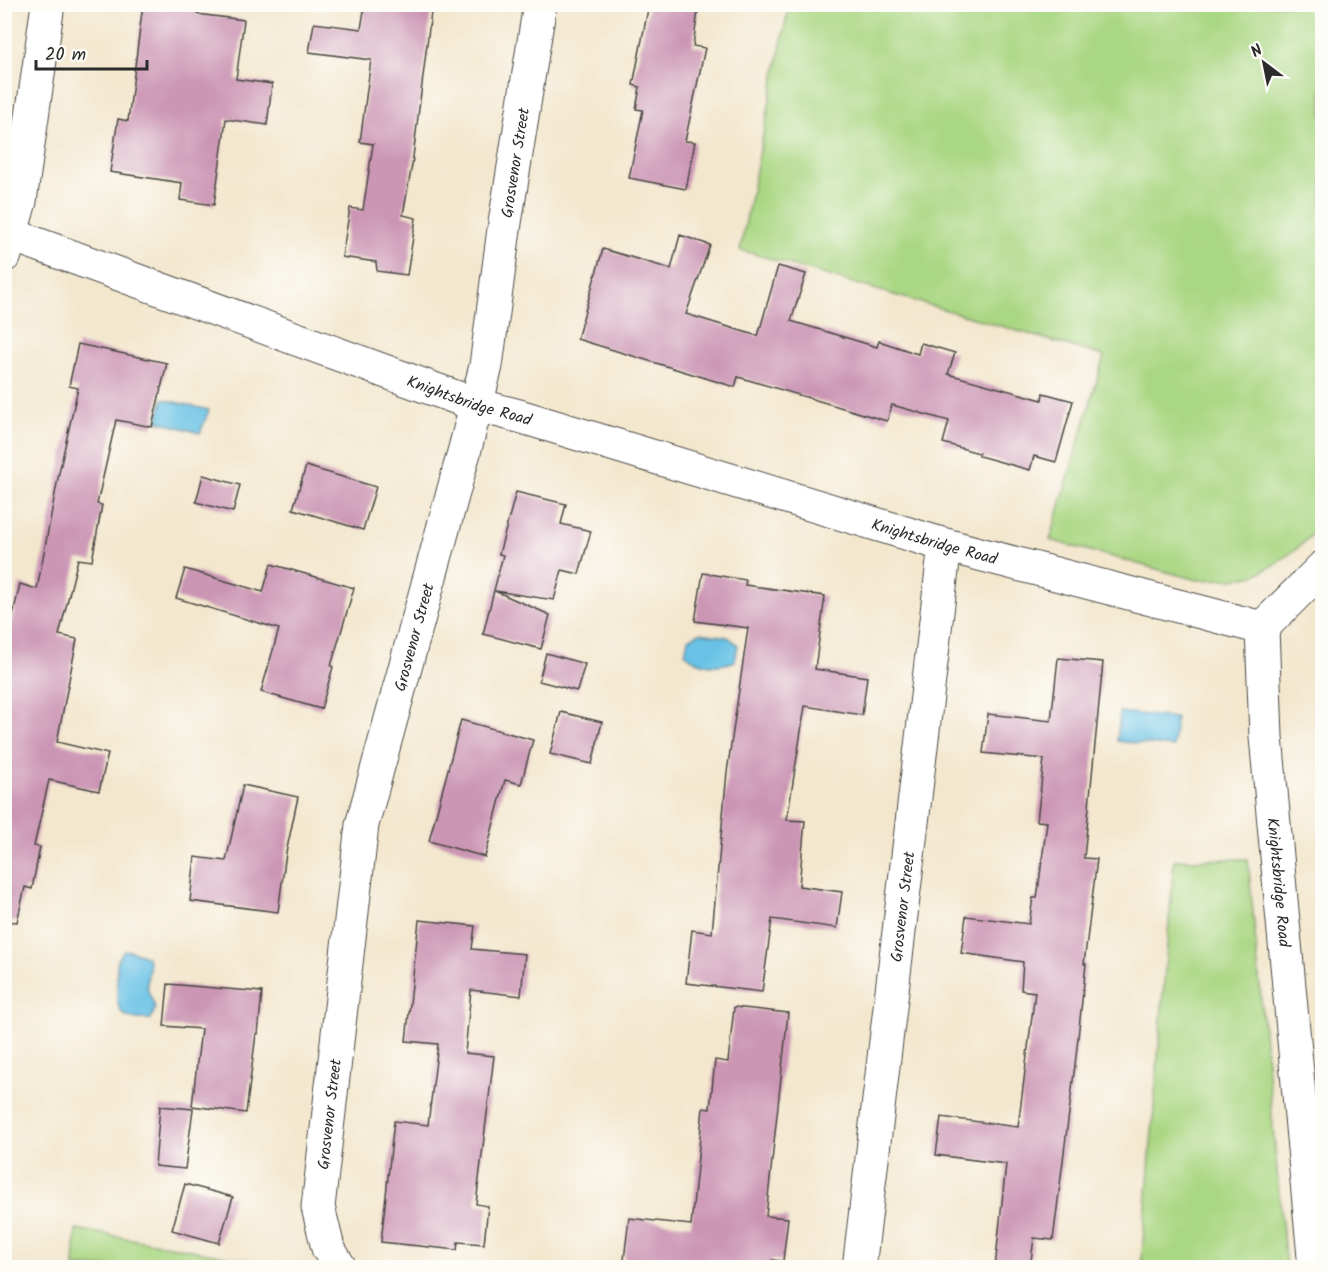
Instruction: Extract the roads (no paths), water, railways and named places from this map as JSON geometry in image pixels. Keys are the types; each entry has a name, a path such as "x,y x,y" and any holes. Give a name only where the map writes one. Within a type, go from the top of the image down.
{"street":[{"path":"7,242 20,201 48,4"},
{"name":"Grosvenor Street","path":"340,1268 328,1248 318,1207 362,825 486,366 504,229 540,4"},
{"name":"Knightsbridge Road","path":"7,242 477,405 945,545 1262,628 1266,737 1315,1267"},
{"name":"Grosvenor Street","path":"859,1268 945,545"},
{"path":"1262,628 1323,568"},
{"path":"1315,1267 1323,1267"}],"water":[{"path":"163,399 209,410 200,433 157,421"},
{"path":"700,633 728,637 738,645 735,661 722,665 708,665 696,661 685,653 688,639"},
{"path":"1120,712 1176,718 1173,747 1117,741"},
{"path":"124,950 145,956 150,965 147,983 155,1009 151,1019 130,1018 124,1015 118,1004 117,966 118,959"}]}
